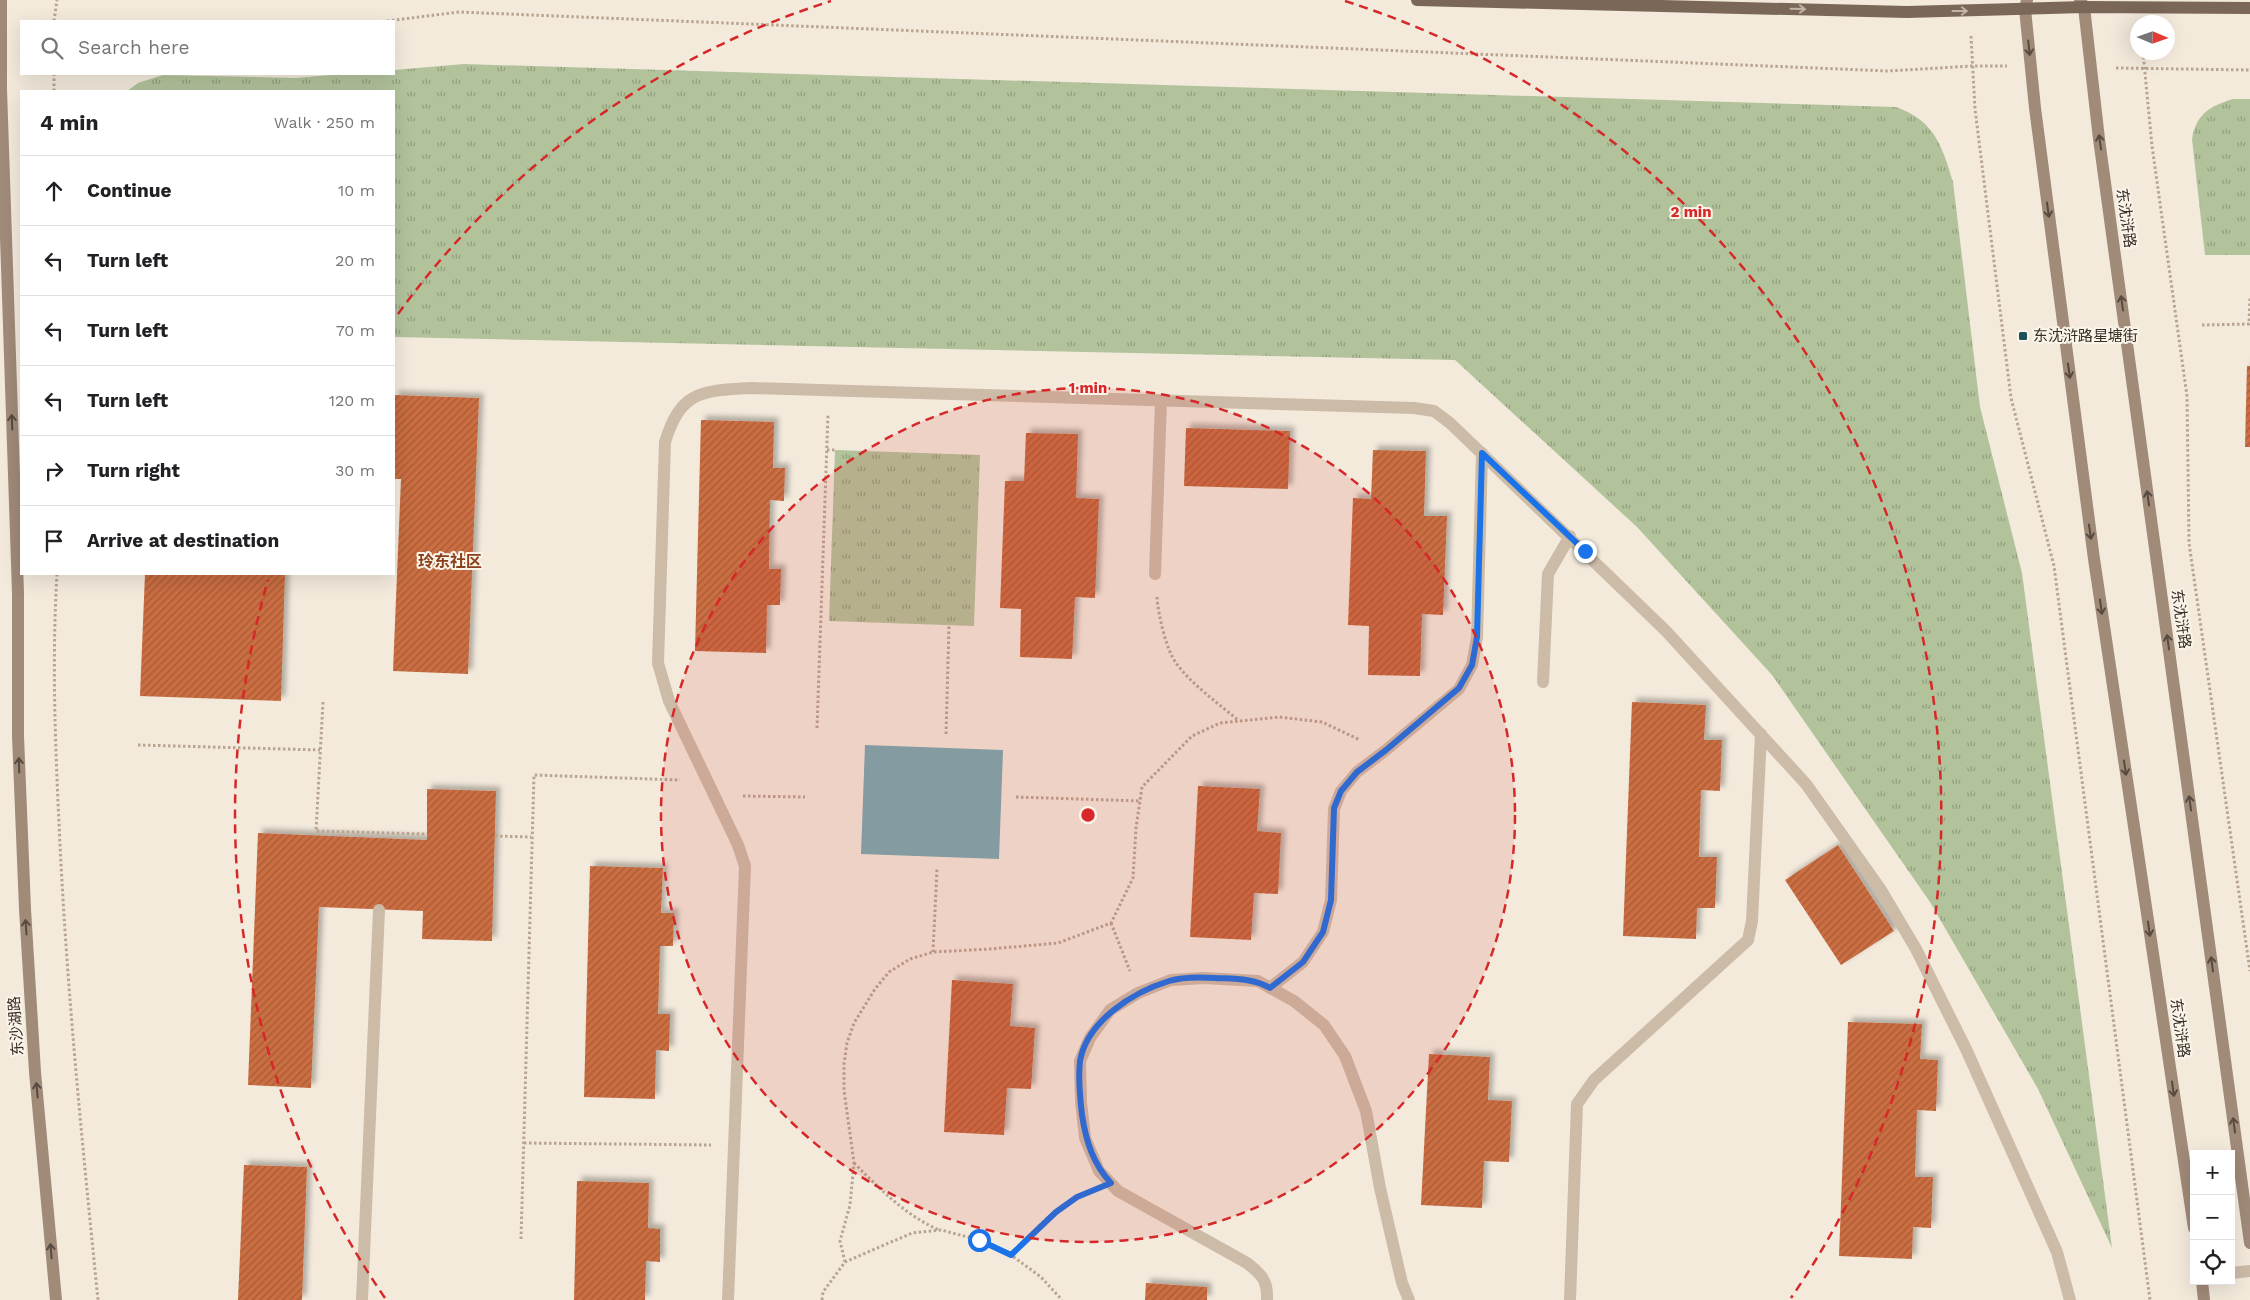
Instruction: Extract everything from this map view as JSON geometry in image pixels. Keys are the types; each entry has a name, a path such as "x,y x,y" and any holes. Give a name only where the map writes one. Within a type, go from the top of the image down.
{"main road":[{"name":"东沙湖路","path":"2,0 1,89 17,583 18,736 23,870 35,1072 56,1300"},
{"path":"1416,0 1885,11 1969,11 2026,4 2082,3 2250,8"},
{"name":"东沈浒路","path":"2082,3 2250,1243"},
{"name":"东沈浒路","path":"2026,4 2031,66 2094,559 2190,1201"},
{"path":"2202,1285 2204,1300"}],"street":[{"path":"728,1300 745,866 738,845 669,700 658,662 665,442 671,421 684,403 703,392 751,388 1414,408 1434,411 1450,423 1482,453 1660,624 1806,784 1881,890 1916,949 1966,1049 2057,1252 2070,1300"},
{"path":"1155,574 1161,401"},
{"path":"1270,988 1303,962 1323,932 1331,900 1334,808 1341,791 1357,772 1459,688 1472,665 1477,637 1482,453"},
{"path":"1543,682 1548,574 1570,536"},
{"path":"1570,1300 1578,1104 1594,1080 1748,940 1752,921 1761,734"},
{"path":"362,1300 379,910"},
{"path":"1267,1300 1263,1276 1246,1262 1118,1191 1100,1171 1085,1138 1081,1102 1080,1061 1090,1038 1110,1010 1138,993 1171,980 1204,978 1258,980 1294,1001 1324,1024 1345,1056 1366,1111 1380,1188 1402,1283 1409,1300"},
{"path":"2235,1273 2250,1271"}],"path":[{"path":"54,20 57,0"},
{"path":"1969,11 1976,109 2011,398 2054,566 2150,1300"},
{"path":"395,20 459,12 1888,71 1972,66 2031,66"},
{"path":"2144,60 2152,146 2187,396 2189,543 2250,971"},
{"path":"2092,67 2250,70"},
{"path":"54,75 54,90"},
{"path":"2202,325 2249,324 2250,298"},
{"path":"817,728 829,391"},
{"path":"827,450 835,450"},
{"path":"1155,574 1158,618 1175,662 1203,691 1239,721"},
{"path":"56,575 53,634 55,739 63,908 75,1068 98,1300"},
{"path":"946,734 949,626"},
{"path":"322,702 316,831 425,834"},
{"path":"845,1262 840,1241 850,1206 854,1163 844,1090 844,1064 847,1043 854,1023 866,1000 889,972 910,959 933,952 1058,943 1110,923 1133,878 1136,828 1142,787 1192,736 1220,723 1279,717 1322,722 1362,742 1374,759"},
{"path":"138,746 320,750"},
{"path":"522,1239 534,774 708,781"},
{"path":"714,796 805,797"},
{"path":"1016,797 1141,801"},
{"path":"495,836 531,837"},
{"path":"933,952 937,869"},
{"path":"1110,923 1138,993"},
{"path":"524,1143 735,1146"},
{"path":"854,1163 902,1208 926,1224 979,1240 1011,1255 1041,1277 1062,1300"},
{"path":"1011,1255 1056,1212 1077,1197 1111,1183"},
{"path":"822,1300 823,1292 845,1262 912,1233 941,1230"}],"green space":[{"path":"464,64 1896,107 1920,120 1935,136 1945,157 1953,182 1980,407 2022,573 2112,1248 2038,1089 1930,902 1772,675 1637,527 1455,360 395,337 395,90 128,90 138,83 163,75 296,78 331,75 395,75 395,70"},
{"path":"2233,99 2250,99 2250,255 2205,255 2192,139 2197,123 2205,112"},
{"path":"835,450 980,455 974,626 829,621"}],"water":[{"path":"865,745 1003,750 999,859 861,854"}],"building":[{"path":"2247,366 2250,366 2250,447 2245,447"},
{"path":"395,395 479,398 468,674 393,671 401,479 395,479"},
{"path":"701,420 774,422 773,468 785,468 784,501 770,500 769,569 781,569 780,605 767,605 766,653 695,651"},
{"path":"1186,428 1290,431 1288,489 1184,486"},
{"path":"1026,433 1078,434 1076,498 1099,499 1095,598 1075,597 1072,659 1020,657 1021,609 1000,608 1005,481 1024,481"},
{"path":"1373,450 1426,451 1424,516 1447,516 1443,615 1422,614 1420,676 1368,675 1369,626 1348,625 1353,498 1371,499"},
{"path":"145,575 285,575 281,701 140,696"},
{"path":"1632,702 1706,705 1704,740 1722,740 1720,791 1701,790 1699,857 1717,857 1715,908 1697,908 1696,939 1623,936"},
{"path":"1198,786 1260,789 1257,831 1281,833 1278,894 1254,893 1251,940 1190,937"},
{"path":"427,789 496,791 492,941 422,939 423,911 319,907 311,1088 248,1085 258,833 427,840"},
{"path":"1838,845 1894,931 1841,965 1785,880"},
{"path":"590,866 663,868 661,913 674,913 673,946 660,946 658,1014 670,1014 669,1051 656,1050 655,1099 584,1097"},
{"path":"952,980 1013,984 1010,1026 1035,1028 1031,1089 1007,1088 1004,1135 944,1132"},
{"path":"1848,1022 1922,1024 1920,1059 1938,1060 1936,1111 1917,1110 1915,1177 1933,1177 1931,1228 1913,1227 1912,1259 1839,1256"},
{"path":"1429,1054 1490,1057 1488,1100 1512,1101 1509,1162 1484,1161 1482,1208 1421,1205"},
{"path":"244,1165 307,1167 302,1300 238,1300"},
{"path":"577,1181 649,1183 648,1228 660,1229 660,1262 646,1261 645,1300 574,1300"},
{"path":"1146,1283 1207,1287 1207,1300 1145,1300"}],"place":[{"name":"东沈浒路星塘街","path":"2023,336"}],"district":[{"name":"玲东社区","path":"450,561"}],"route":[{"path":"979,1240 1011,1255 1056,1212 1077,1197 1111,1183 1100,1171 1085,1138 1081,1102 1080,1061 1090,1038 1110,1010 1138,993 1171,980 1204,978 1258,980 1270,988 1303,962 1323,932 1331,900 1334,808 1341,791 1357,772 1459,688 1472,665 1477,637 1482,453 1585,551"}]}
